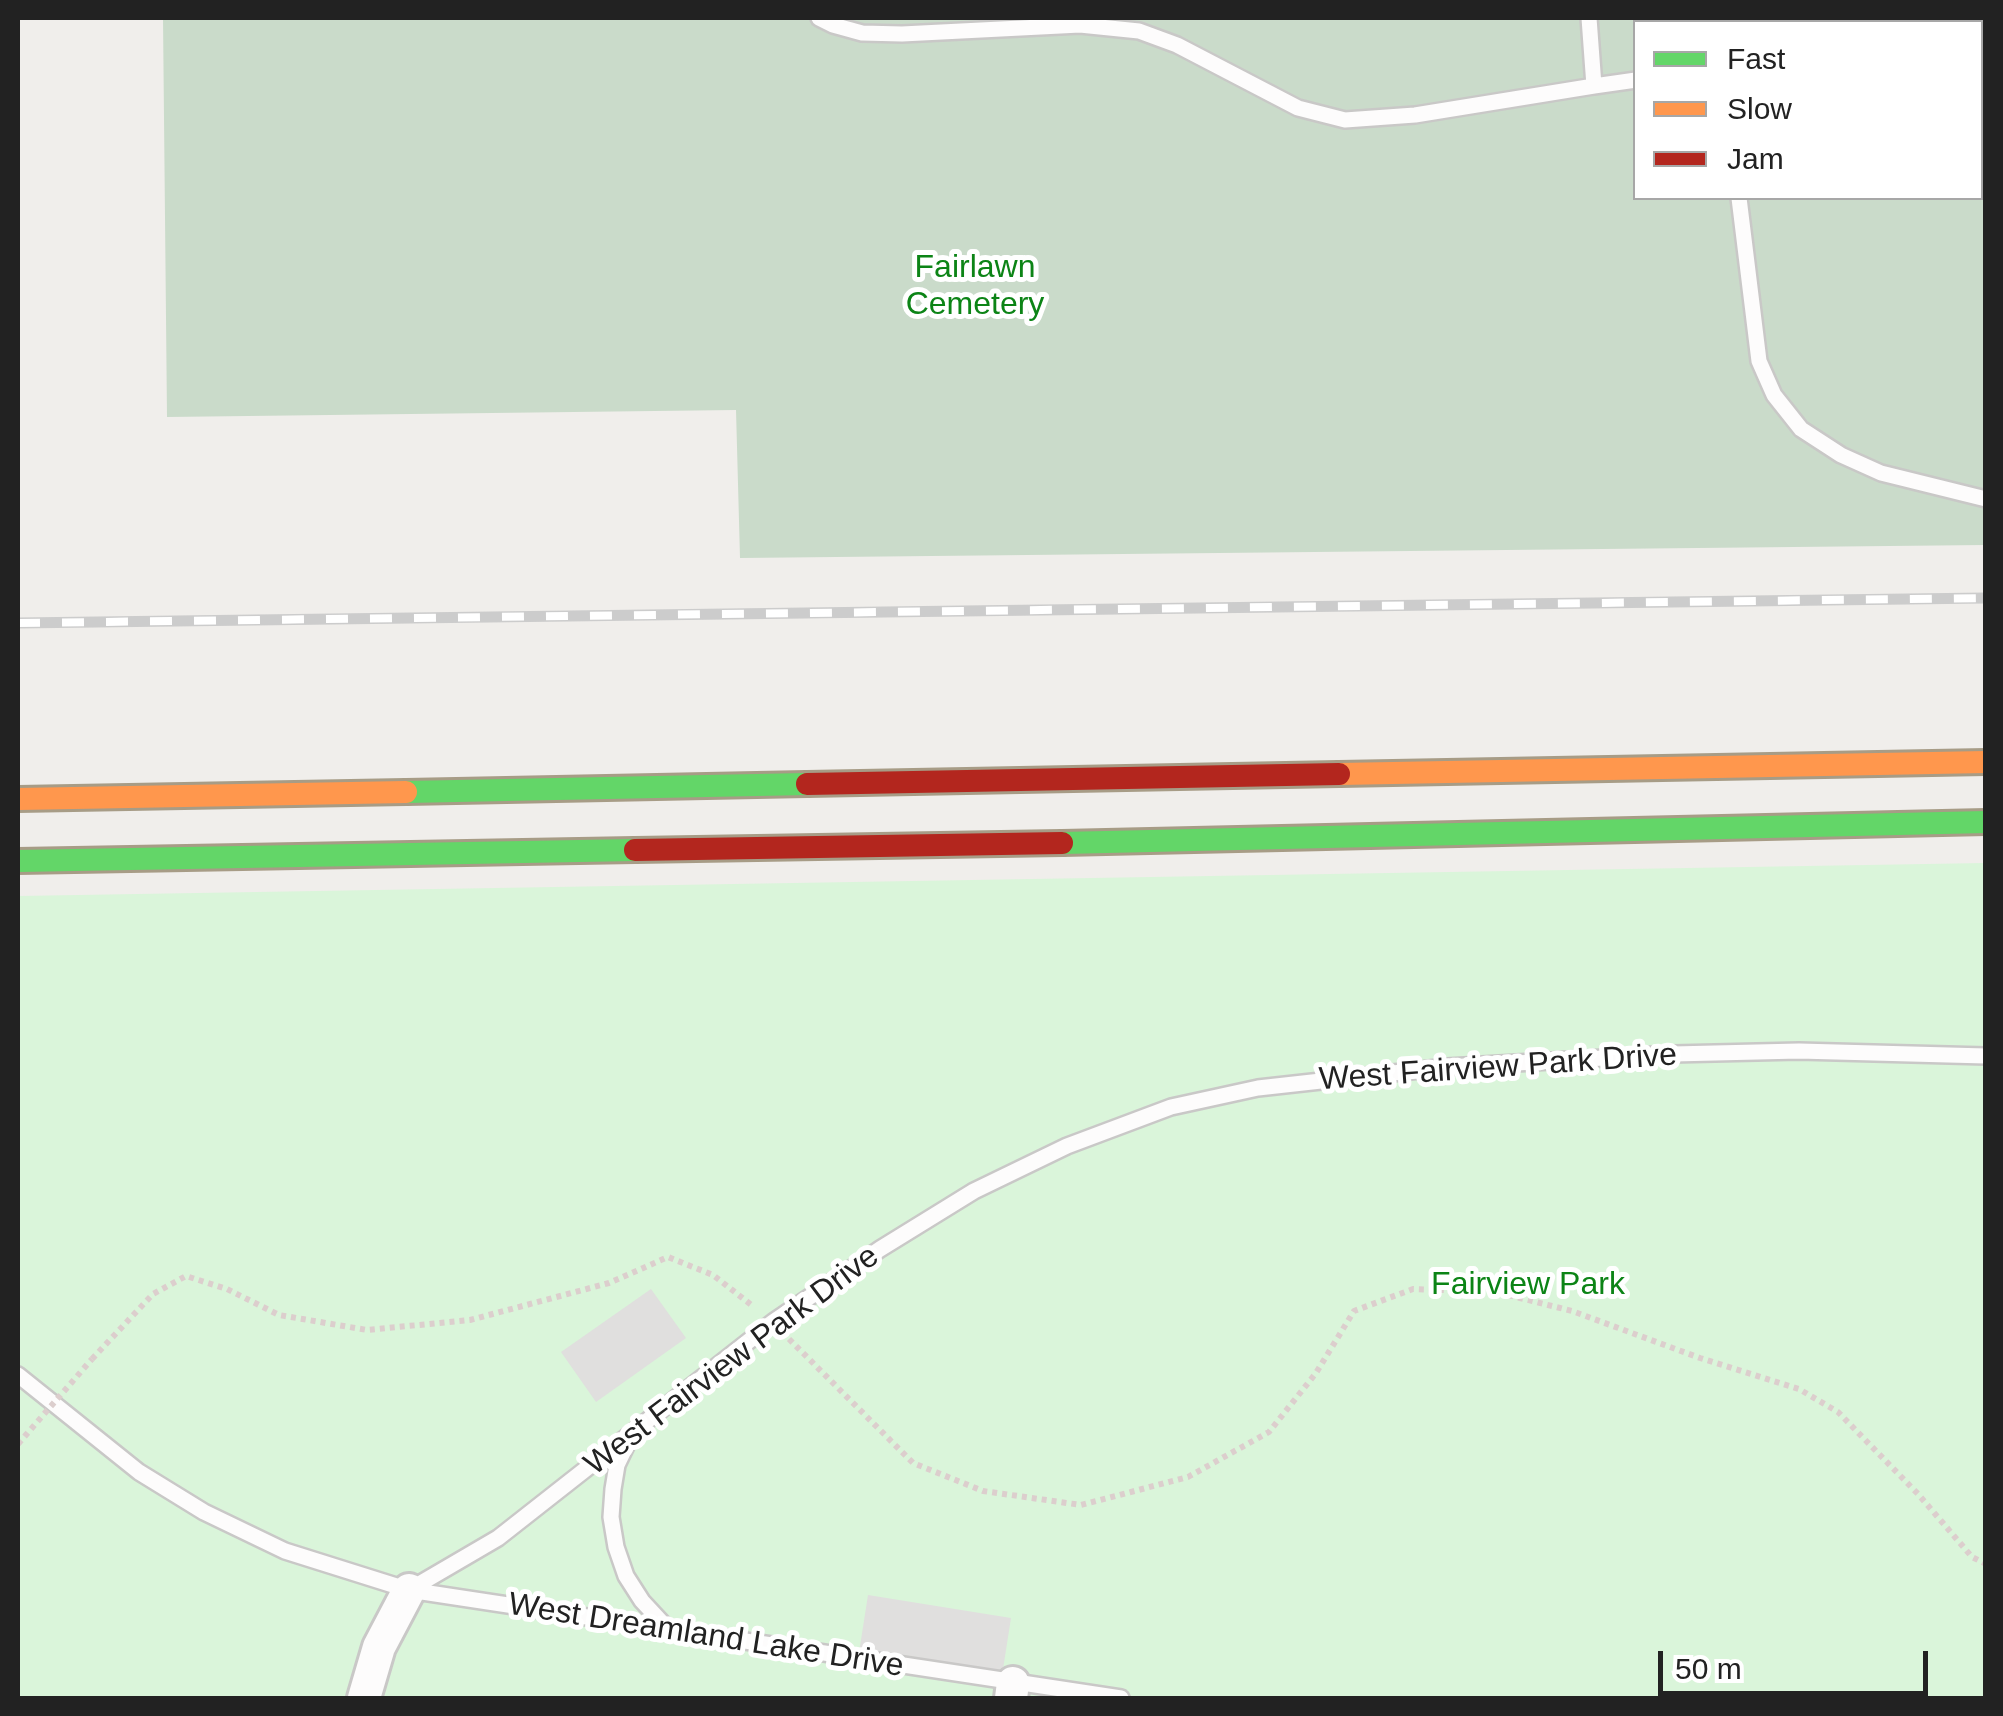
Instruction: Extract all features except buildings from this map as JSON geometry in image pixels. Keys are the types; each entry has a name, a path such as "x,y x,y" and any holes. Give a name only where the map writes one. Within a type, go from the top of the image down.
{"main road":[{"path":"18,798 1986,762"},
{"path":"18,861 1986,822"}],"street":[{"path":"364,1698 379,1648 409,1590"}],"lane":[{"path":"819,18 862,32 902,34 1080,25 1139,32 1177,45 1298,108 1345,120 1415,115 1633,80"},
{"path":"1589,18 1594,86"},
{"path":"1738,200 1760,361 1774,396 1801,430 1880,473 1986,499"},
{"name":"West Fairview Park Drive","path":"409,1590 498,1538 773,1322 880,1249 974,1191 1067,1146 1188,1103 1258,1088 1345,1077 1583,1059 1800,1051 1986,1056"},
{"path":"18,1376 139,1472 204,1512 285,1551 409,1590"},
{"path":"633,1433 618,1464 613,1489 616,1547 626,1576 668,1629"},
{"name":"West Dreamland Lake Drive","path":"409,1590 668,1629 1012,1691 1121,1698"}],"path":[{"path":"18,1445 153,1294 186,1276 279,1315 367,1330 470,1320 609,1283 668,1257 713,1274 773,1322 913,1463 983,1491 1081,1505 1188,1477 1269,1432 1316,1373 1354,1311 1413,1290 1496,1292 1572,1311 1798,1389 1838,1412 1918,1494 1972,1557 1986,1564"}],"green space":[{"name":"Fairlawn Cemetery","path":"163,18 1985,18 1985,545 740,558 736,410 167,417"},
{"name":"Fairview Park","path":"1985,863 1985,1698 18,1698 18,896"}],"shaded area":[{"path":"651,1289 686,1338 596,1402 561,1352"},
{"path":"868,1595 1011,1618 1001,1682 858,1659"}],"railway":[{"path":"18,623 1986,598"}],"traffic: fast":[{"path":"406,792 807,784"},
{"path":"1062,843 1986,822"},
{"path":"18,861 635,850"}],"traffic: slow":[{"path":"1339,774 1986,762"},
{"path":"18,799 406,792"}],"traffic: jam":[{"path":"807,784 1339,774"},
{"path":"635,850 1062,843"}]}
